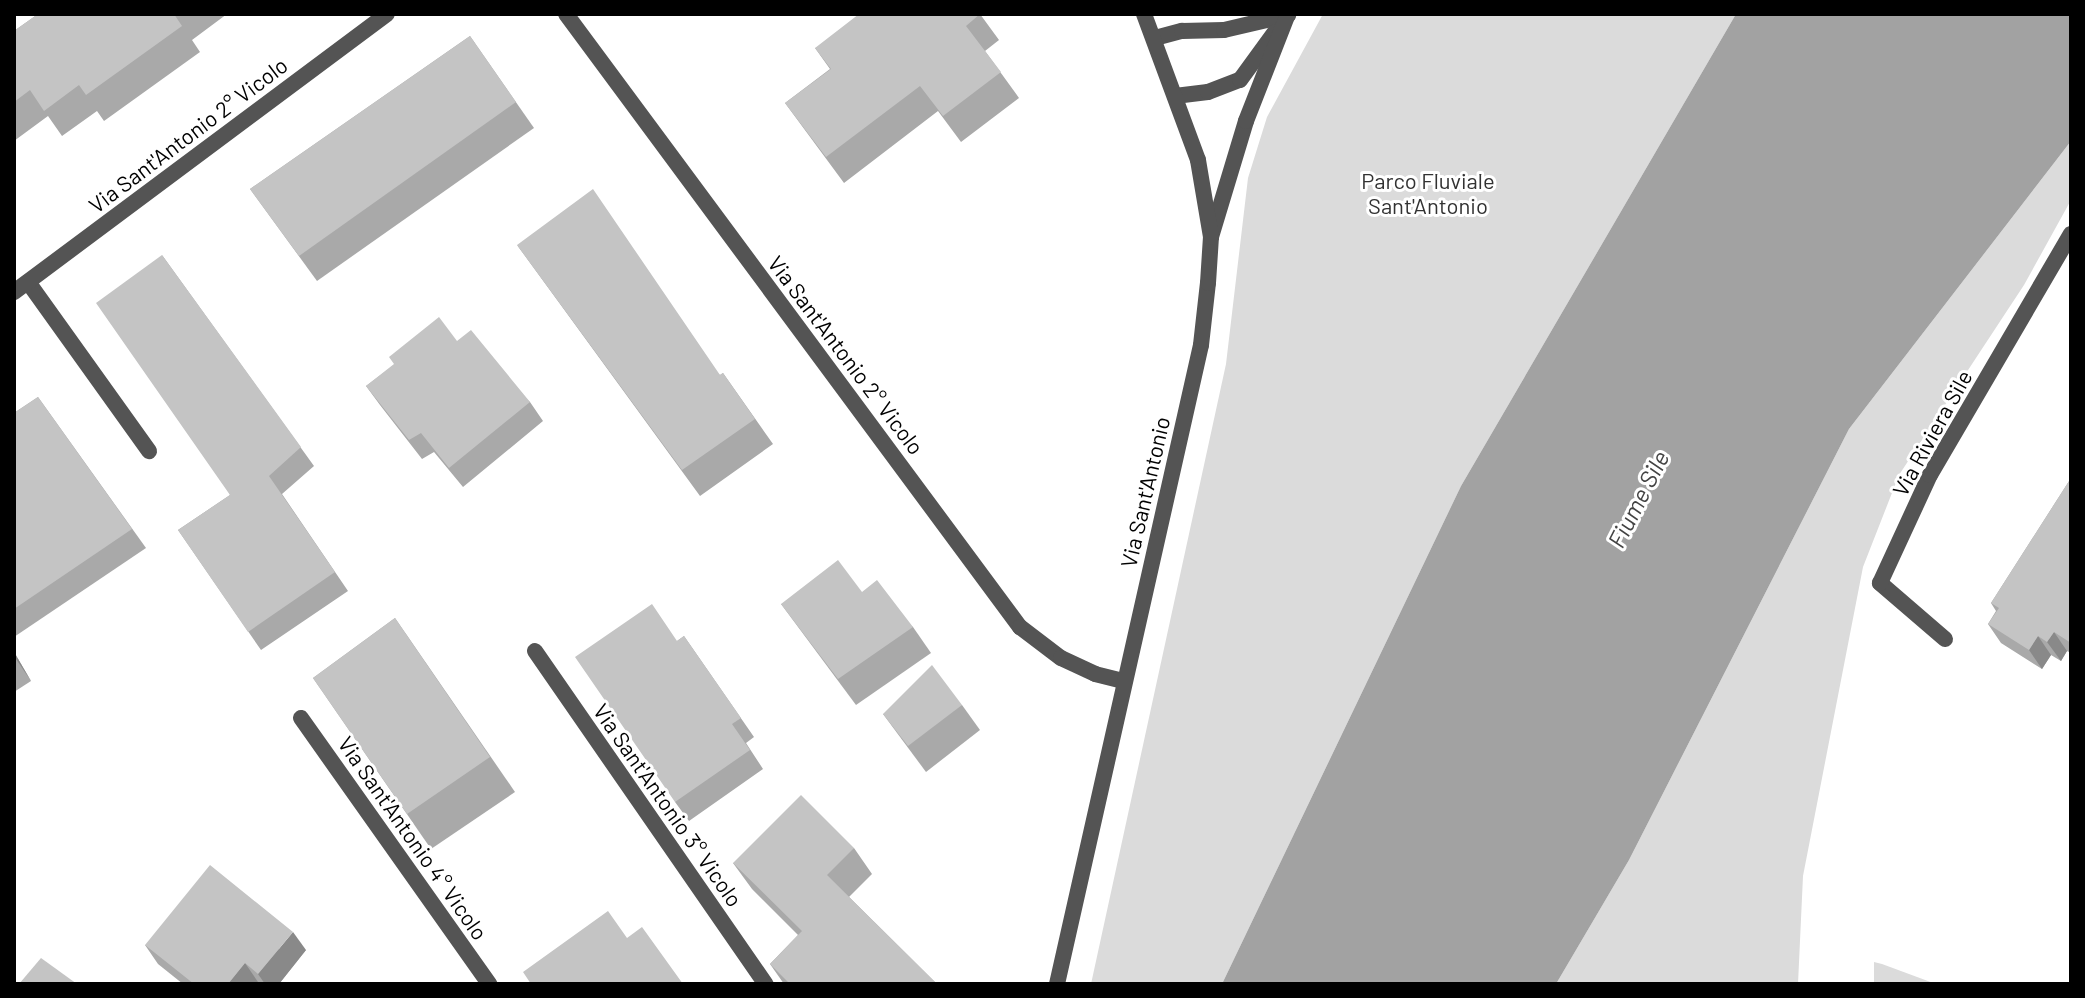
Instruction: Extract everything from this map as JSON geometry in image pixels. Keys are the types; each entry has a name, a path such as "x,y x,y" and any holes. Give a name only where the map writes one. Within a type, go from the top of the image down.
{"street":[{"name":"Via Sant'Antonio 2° Vicolo","path":"14,292 387,14"},
{"name":"Via Sant'Antonio 2° Vicolo","path":"566,14 1020,627 1061,658 1095,674 1124,681"},
{"name":"Via Sant'Antonio","path":"1057,984 1201,345 1211,237 1198,160 1144,14"},
{"path":"1155,38 1182,31 1224,30 1288,14"},
{"path":"1175,96 1208,92 1240,80 1288,14"},
{"path":"1211,237 1246,121 1288,14"},
{"name":"Via Riviera Sile","path":"1945,639 1880,583 1930,475 2071,234"},
{"path":"28,282 149,451"},
{"name":"Via Sant'Antonio 3° Vicolo","path":"535,651 766,984"},
{"name":"Via Sant'Antonio 4° Vicolo","path":"301,718 489,984"}],"green space":[{"name":"Parco Fluviale Sant'Antonio","path":"1323,14 1736,14 1461,486 1222,984 1091,984 1226,364 1248,178 1267,117"},
{"path":"2071,141 2071,200 2024,285 1899,475 1863,567 1803,876 1798,984 1556,984 1629,860 1849,429"},
{"path":"1874,962 1882,964 1936,984 1874,984"}],"water":[{"name":"Fiume Sile","path":"1736,14 2071,14 2071,141 1849,429 1629,860 1556,984 1222,984 1461,486"}],"building":[{"path":"38,14 174,14 182,26 86,95 79,85 44,111 30,90 14,102 14,31"},
{"path":"859,14 980,14 966,26 1001,72 943,116 920,86 826,157 785,103 831,69 815,48"},
{"path":"470,36 516,102 299,256 250,189"},
{"path":"593,189 720,375 723,373 755,419 682,470 517,245"},
{"path":"162,255 301,447 269,476 335,572 248,632 178,530 230,495 96,303"},
{"path":"439,317 457,341 471,330 530,402 449,468 421,433 409,440 366,386 394,364 389,357"},
{"path":"38,397 132,529 14,609 14,413"},
{"path":"2071,478 2071,643 2054,632 2047,642 2038,636 2029,650 1988,624 1999,608 1991,603"},
{"path":"838,560 862,592 877,580 913,627 838,679 781,604"},
{"path":"652,604 677,641 684,636 741,718 732,724 750,750 675,802 575,657"},
{"path":"395,618 490,757 407,814 313,678"},
{"path":"932,665 962,705 908,746 883,714"},
{"path":"801,795 854,848 827,875 937,984 790,984 770,964 802,931 733,863"},
{"path":"210,865 293,932 258,974 245,963 228,984 194,984 145,945"},
{"path":"608,911 627,938 642,927 683,984 531,984 523,972"},
{"path":"41,958 77,984 19,984"}]}
